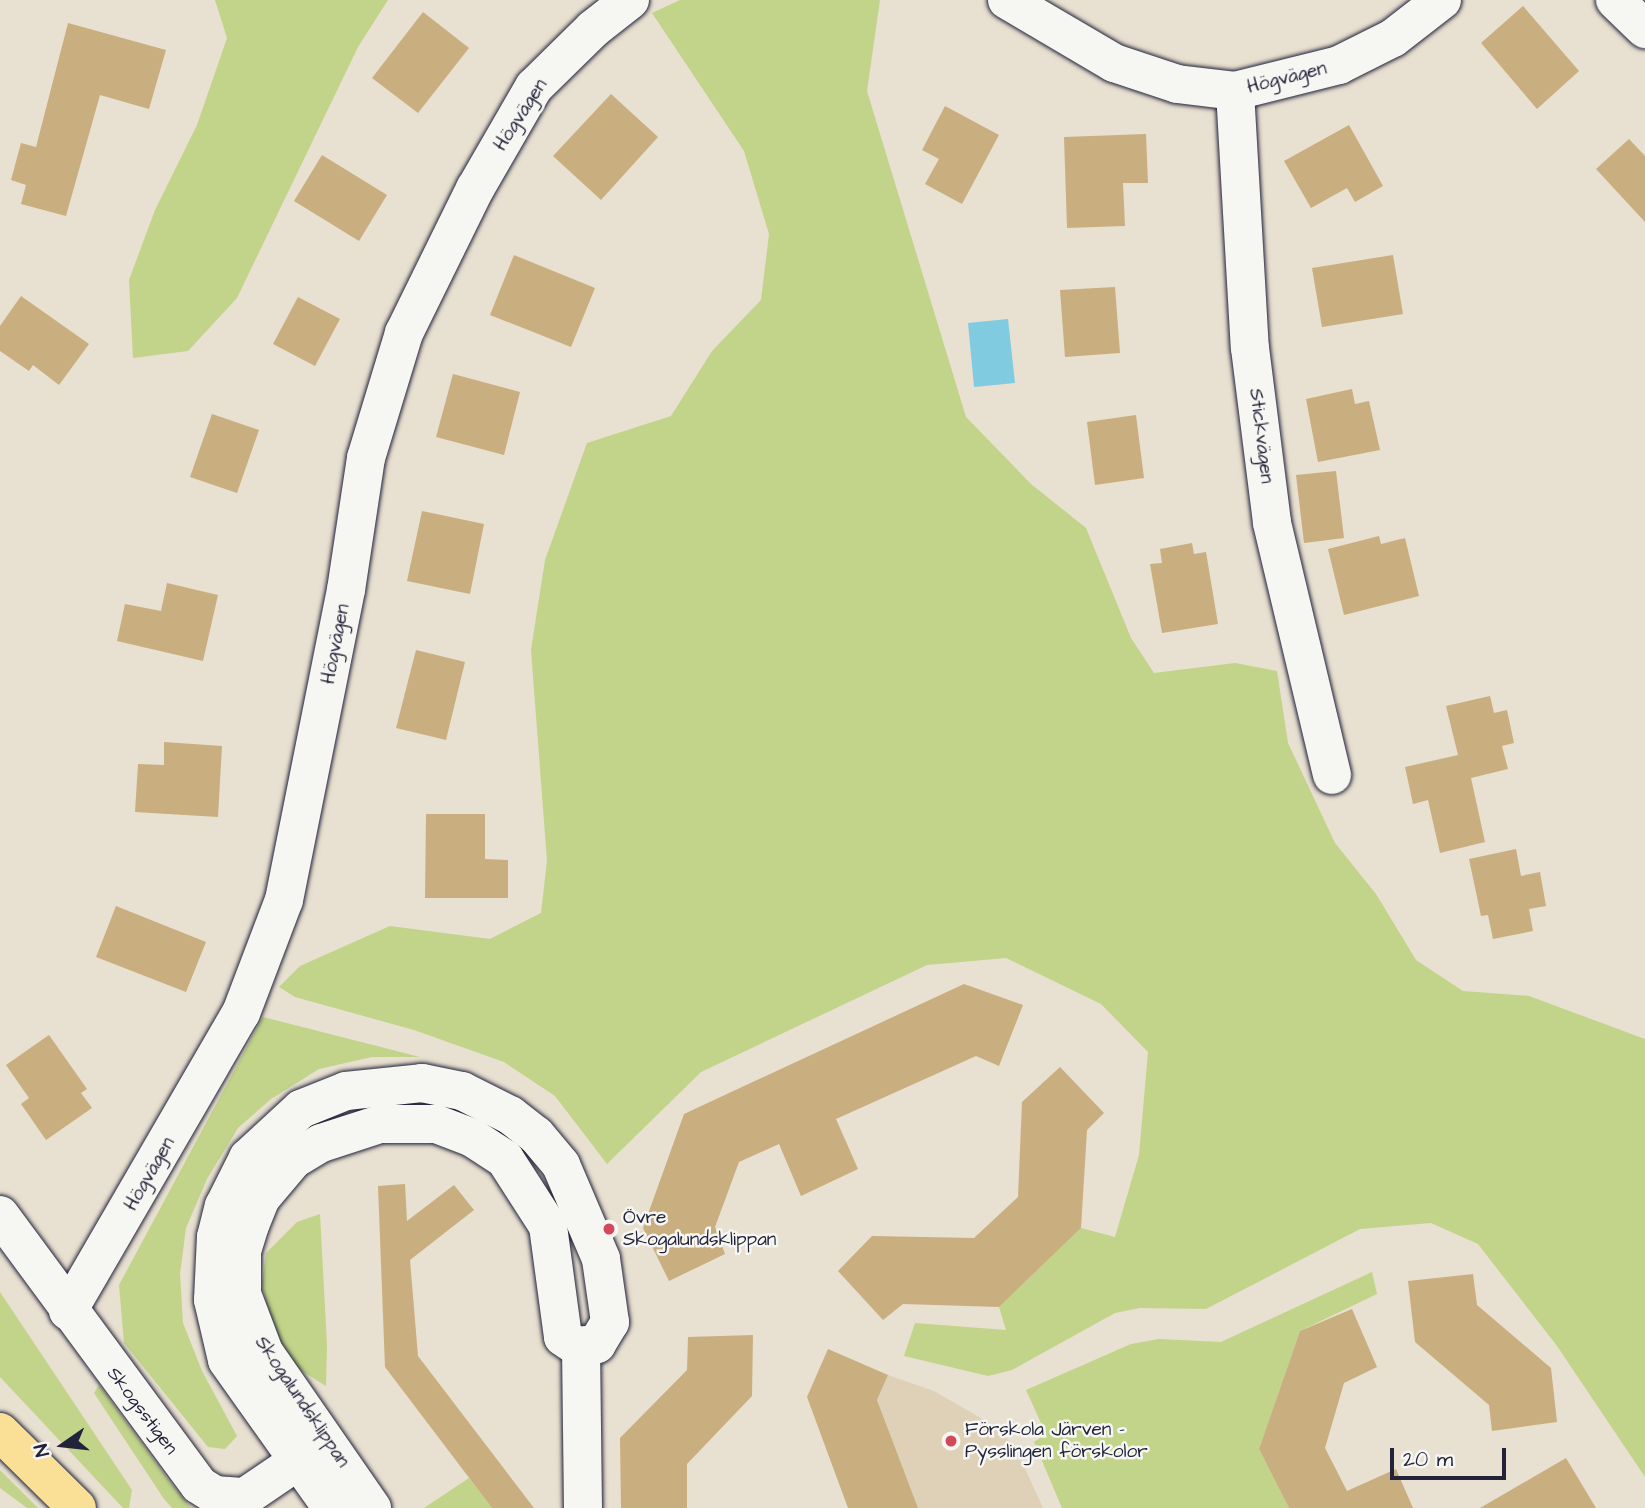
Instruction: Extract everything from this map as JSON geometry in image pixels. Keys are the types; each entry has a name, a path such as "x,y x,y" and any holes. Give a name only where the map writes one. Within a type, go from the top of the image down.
{"highway":[{"path":"0,1432 77,1508"}],"street":[{"name":"Högvägen","path":"68,1311 241,1013 284,900 341,617 366,458 404,333 469,199 534,87 593,29 630,0"},
{"name":"Högvägen","path":"1007,0 1114,63 1177,84 1235,91 1339,65 1393,38 1442,0"},
{"path":"1615,0 1645,29"},
{"name":"Stickvägen","path":"1235,91 1250,348 1272,523 1332,775"},
{"name":"Skogalundsklippan","path":"332,1508 313,1451 250,1323 242,1294 242,1252 261,1198 294,1159 346,1133 398,1122 436,1124 473,1138 505,1159 548,1226 559,1330 569,1343 581,1346 597,1344 606,1333 608,1284 576,1194 536,1135 481,1099 422,1083 369,1086 323,1098 301,1109 247,1158 224,1206 211,1269 218,1335 227,1360 313,1451 372,1508"},
{"name":"Skogsstigen","path":"0,1215 68,1311 199,1485 215,1495 245,1497 313,1451"},
{"path":"581,1346 583,1508"}],"shaded area":[{"name":"Förskola Järven - Pysslingen förskolor","path":"888,1375 934,1391 1000,1429 1018,1453 1043,1508 918,1508 877,1400"}],"green space":[{"path":"215,0 388,0 358,47 237,298 188,351 133,358 129,280 155,210 197,125 227,38"},
{"path":"680,0 880,0 867,91 966,417 1031,484 1086,528 1131,638 1154,673 1235,663 1277,671 1288,743 1335,843 1376,894 1416,960 1463,991 1529,996 1645,1039 1645,1477 1557,1346 1478,1244 1431,1223 1360,1229 1206,1309 1140,1308 1115,1313 1012,1370 988,1376 904,1356 915,1323 1006,1330 999,1307 1081,1228 1115,1237 1139,1155 1148,1052 1101,1004 1006,958 927,965 701,1072 607,1164 555,1096 504,1062 414,1030 295,997 279,987 300,966 390,926 490,939 541,913 547,861 531,650 545,560 587,443 671,416 712,351 761,300 769,234 744,151 652,13"},
{"path":"263,1017 420,1057 372,1057 319,1069 271,1099 238,1128 207,1179 186,1228 180,1274 183,1323 202,1371 237,1436 225,1449 208,1447 124,1343 119,1285"},
{"path":"320,1214 327,1345 326,1386 292,1365 275,1336 262,1285 266,1253 297,1222"},
{"path":"1372,1272 1377,1294 1300,1331 1259,1449 1289,1508 1062,1508 1034,1442 1046,1434 1026,1390 1131,1344 1159,1339 1221,1342"},
{"path":"0,1292 132,1490 129,1508 123,1508 0,1377"},
{"path":"99,1385 191,1508 172,1508 164,1499 94,1393"},
{"path":"0,1470 38,1508 27,1508 0,1488"},
{"path":"469,1478 492,1508 424,1508"}],"water":[{"path":"1008,319 1015,383 974,387 968,323"}],"building":[{"path":"1523,6 1579,71 1537,109 1481,43"},
{"path":"423,12 469,48 418,113 372,78"},
{"path":"68,23 166,50 149,109 100,95 66,216 21,204 26,185 11,180 21,143 36,147"},
{"path":"611,94 658,137 601,200 553,156"},
{"path":"945,106 999,135 962,204 925,184 939,159 922,150"},
{"path":"1349,125 1383,186 1355,202 1347,188 1311,208 1284,161"},
{"path":"1146,134 1148,183 1123,183 1125,226 1067,228 1064,137"},
{"path":"1629,139 1645,156 1645,222 1596,169"},
{"path":"322,155 387,195 359,241 294,201"},
{"path":"514,255 595,288 571,347 490,315"},
{"path":"1393,255 1403,314 1322,327 1312,268"},
{"path":"1115,287 1120,353 1065,357 1060,290"},
{"path":"21,296 89,344 59,385 33,365 29,371 0,351 0,326"},
{"path":"298,297 340,319 315,366 273,344"},
{"path":"453,374 520,392 504,455 436,437"},
{"path":"1352,389 1355,404 1369,401 1380,450 1318,462 1306,399"},
{"path":"212,414 259,430 237,493 190,477"},
{"path":"1136,415 1144,478 1095,485 1087,422"},
{"path":"1336,471 1344,538 1304,543 1296,475"},
{"path":"422,511 484,524 470,594 407,581"},
{"path":"1379,536 1381,544 1405,538 1419,596 1344,615 1328,549"},
{"path":"1192,543 1194,554 1206,552 1218,624 1162,633 1150,564 1162,563 1160,549"},
{"path":"167,583 218,595 203,661 117,641 125,604 161,611"},
{"path":"416,650 465,662 446,740 396,728"},
{"path":"1490,696 1494,713 1507,710 1514,743 1502,746 1508,769 1471,778 1485,842 1440,853 1428,800 1413,804 1405,767 1458,755 1446,706"},
{"path":"164,742 222,746 218,817 135,812 138,764 164,765"},
{"path":"426,814 485,814 485,859 508,860 508,898 425,898"},
{"path":"1516,849 1521,876 1540,872 1546,906 1529,909 1533,931 1493,939 1488,915 1481,916 1469,859"},
{"path":"116,906 206,942 186,992 96,957"},
{"path":"964,984 1023,1005 999,1066 976,1056 836,1119 858,1169 801,1196 779,1144 739,1162 715,1227 725,1254 669,1281 643,1228 684,1114"},
{"path":"49,1035 87,1089 81,1093 92,1108 46,1140 21,1104 29,1098 6,1065"},
{"path":"1060,1067 1104,1113 1087,1130 1081,1228 999,1307 903,1304 883,1320 838,1271 872,1236 974,1238 1018,1197 1022,1102"},
{"path":"405,1184 407,1221 454,1185 474,1210 410,1260 418,1356 534,1508 492,1508 385,1367 378,1186"},
{"path":"1473,1274 1477,1305 1551,1368 1557,1422 1492,1431 1489,1405 1415,1342 1408,1281"},
{"path":"1352,1309 1377,1367 1344,1383 1325,1448 1347,1491 1396,1469 1413,1508 1289,1508 1259,1449 1300,1331"},
{"path":"753,1335 752,1396 687,1464 687,1508 621,1508 620,1438 687,1370 688,1337"},
{"path":"828,1349 888,1375 877,1400 918,1508 848,1508 807,1397"},
{"path":"1566,1458 1596,1508 1480,1508"}],"place":[{"name":"Övre Skogalundsklippan","path":"609,1229"},
{"name":"Förskola Järven - Pysslingen förskolor","path":"951,1441"}]}
